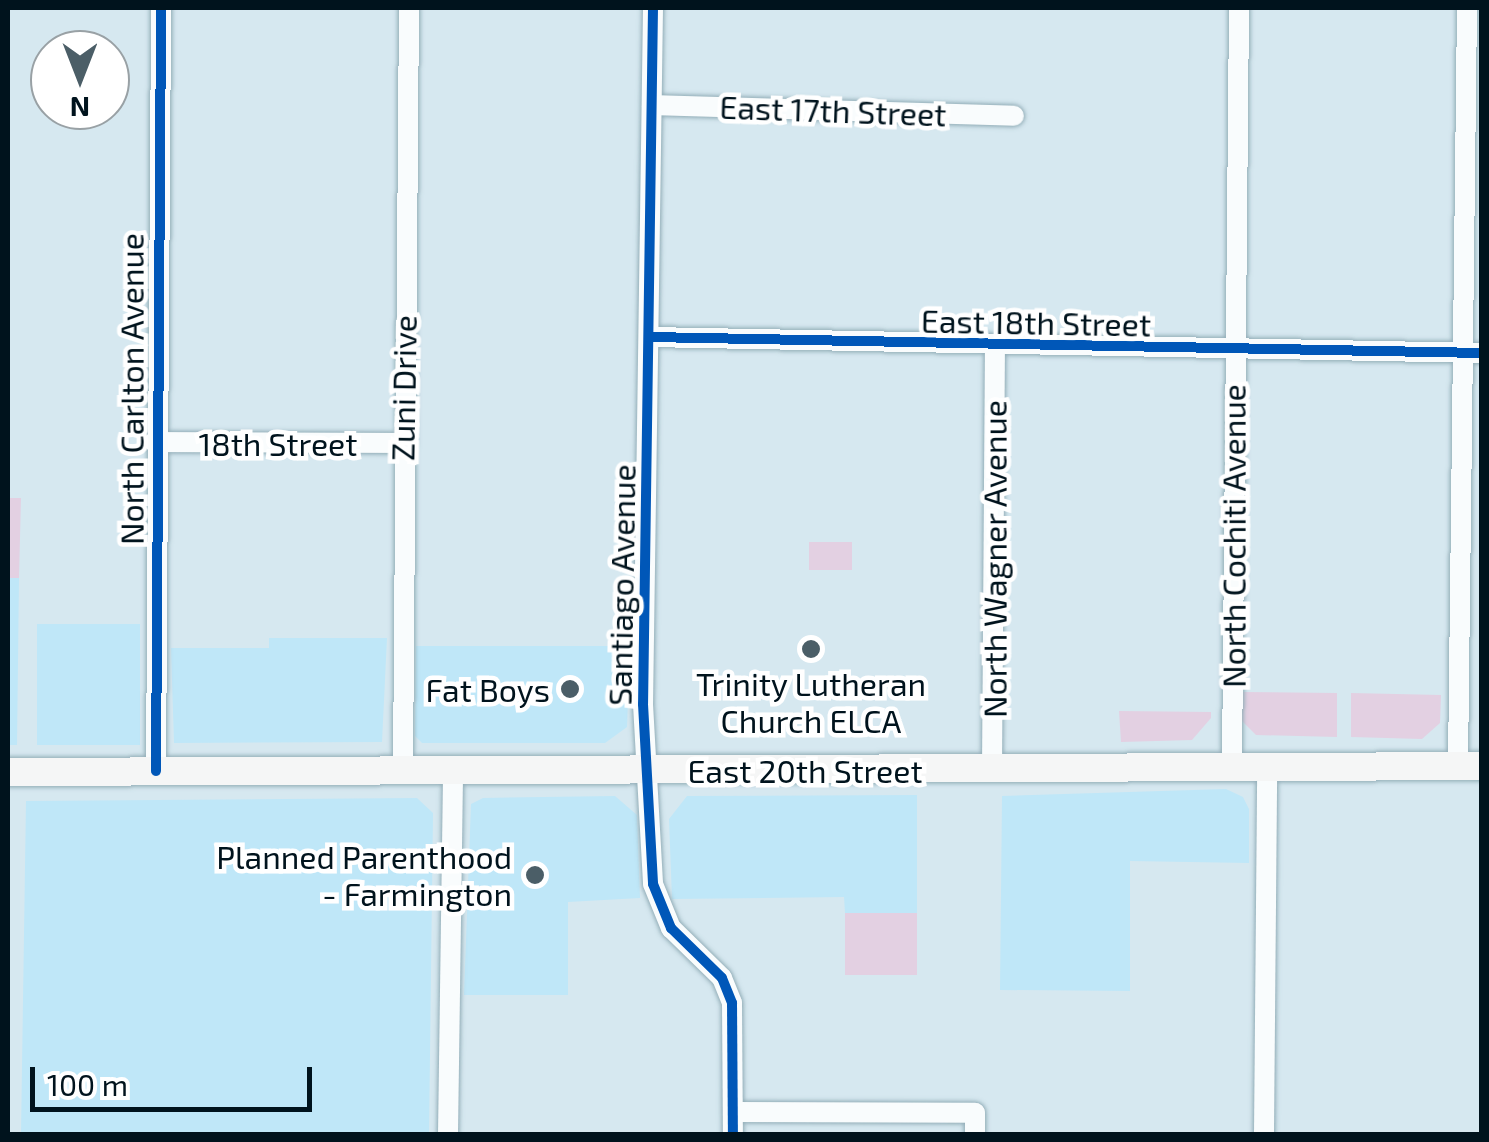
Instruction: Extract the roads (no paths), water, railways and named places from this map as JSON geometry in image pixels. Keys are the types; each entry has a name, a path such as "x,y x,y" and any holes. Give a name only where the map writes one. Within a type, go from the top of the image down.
{"main road":[{"name":"East 20th Street","path":"8,772 992,770 1267,763 1470,766"}],"street":[{"name":"North Carlton Avenue","path":"156,771 154,442 160,8"},
{"name":"Zuni Drive","path":"403,769 402,443 408,8"},
{"name":"Santiago Avenue","path":"653,8 643,704 656,898 671,928 722,978 732,1004 733,1134"},
{"name":"North Cochiti Avenue","path":"1232,764 1239,8"},
{"path":"1467,8 1474,352 1470,766"},
{"name":"East 17th Street","path":"652,105 1014,116"},
{"name":"East 18th Street","path":"650,336 996,347 1474,352"},
{"name":"North Wagner Avenue","path":"992,770 996,347"},
{"name":"18th Street","path":"154,442 402,443"},
{"path":"1264,1134 1267,763"},
{"path":"448,1134 453,769"},
{"path":"733,1112 975,1112 975,1134"}],"place":[{"name":"Trinity Lutheran Church ELCA","path":"811,649"},
{"name":"Fat Boys","path":"570,689"},
{"name":"Planned Parenthood - Farmington","path":"535,875"}]}
